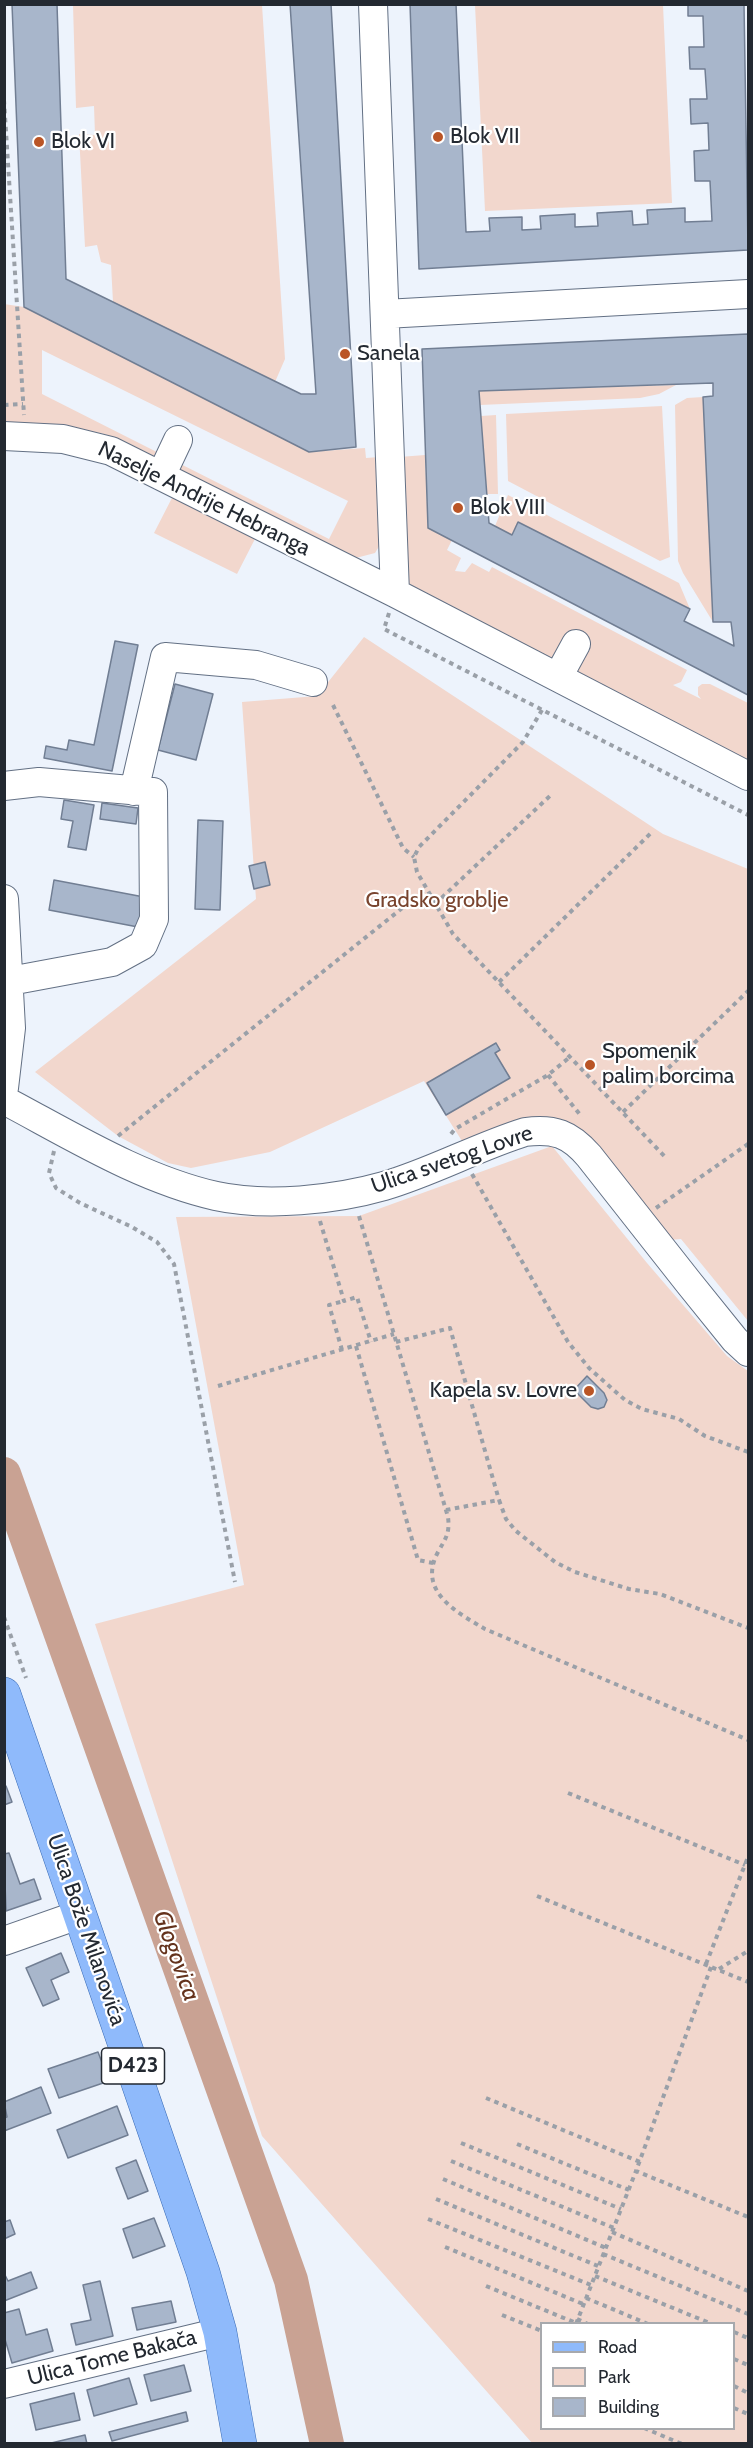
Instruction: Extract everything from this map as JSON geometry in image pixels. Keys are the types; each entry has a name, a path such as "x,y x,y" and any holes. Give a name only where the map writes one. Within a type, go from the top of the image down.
{"main road":[{"name":"Ulica Bože Milanovića","path":"4,1694 196,2252 220,2332 240,2444"}],"street":[{"path":"373,4 395,592"},
{"path":"385,314 748,294"},
{"name":"Naselje Andrije Hebranga","path":"15,436 63,439 85,443 111,452 395,592 748,776"},
{"path":"161,476 178,440"},
{"path":"558,677 576,644"},
{"path":"134,791 165,657 256,665 313,682"},
{"path":"4,786 39,782 153,792 154,919 142,945 112,962 10,981"},
{"path":"4,899 11,1028 4,1088"},
{"name":"Ulica svetog Lovre","path":"4,1100 136,1168 216,1196 248,1201 333,1196 384,1186 513,1136 543,1130 577,1142 735,1340 748,1352"},
{"path":"4,1941 81,1914"},
{"name":"Ulica Tome Bakača","path":"4,2384 220,2332"}],"path":[{"path":"4,100 23,404 15,436"},
{"path":"4,405 23,404"},
{"path":"395,592 384,629 748,815"},
{"path":"333,705 403,848 414,857"},
{"path":"542,710 523,742 419,847 414,857 417,872 453,934 666,1158"},
{"path":"435,904 554,793"},
{"path":"499,982 651,833"},
{"path":"118,1136 426,889"},
{"path":"623,1112 748,991"},
{"path":"570,1057 548,1075 455,1129 450,1137 568,1342 589,1368 625,1400 642,1409 679,1419 705,1436 748,1452"},
{"path":"60,1130 49,1173 56,1188 80,1203 132,1227 157,1242 174,1264 235,1582"},
{"path":"656,1209 748,1144"},
{"path":"319,1216 345,1301"},
{"path":"359,1216 446,1509 448,1536 433,1563 433,1585 438,1594 448,1604 485,1629 748,1740"},
{"path":"342,1350 329,1305 357,1297 370,1342"},
{"path":"396,1342 450,1328 499,1500 506,1519 516,1531 555,1562 575,1572 629,1589 660,1594 748,1628"},
{"path":"218,1386 394,1334"},
{"path":"356,1346 418,1560 433,1563"},
{"path":"446,1509 499,1500"},
{"path":"568,1793 745,1865"},
{"path":"706,1964 748,1857"},
{"path":"537,1896 748,1982"},
{"path":"718,1970 748,1951"},
{"path":"486,2286 576,2322 640,2162 711,1966"},
{"path":"486,2098 640,2162"},
{"path":"461,2143 621,2209"},
{"path":"517,2144 629,2190"},
{"path":"451,2161 748,2290"},
{"path":"636,2171 748,2217"},
{"path":"443,2179 606,2248"},
{"path":"436,2199 598,2266"},
{"path":"428,2219 591,2285"},
{"path":"445,2247 583,2304"},
{"path":"603,2254 748,2314"},
{"path":"595,2276 707,2322"},
{"path":"586,2298 643,2322"},
{"path":"502,2315 540,2330"},
{"path":"649,2430 682,2444"}],"green space":[{"path":"73,5 262,5 285,359 275,382 113,302 111,265 101,262 97,245 85,247 79,134 95,135 94,106 76,108"},
{"path":"475,5 663,5 672,203 485,211"},
{"path":"4,304 24,307 309,452 365,448 366,458 379,457 381,543 375,553 352,559 104,434 5,426","holes":["42,350 348,501 329,539 42,394"]},
{"path":"676,385 659,394 640,398 480,405 479,391"},
{"path":"703,397 713,622 678,561 675,405 687,398"},
{"path":"662,406 670,557 660,561 508,481 506,414"},
{"path":"496,415 498,494 487,494 481,416"},
{"path":"425,455 428,527 452,540 447,550 461,558 455,571 465,572 472,563 489,572 492,567 687,670 681,682 673,685 701,699 698,695 698,687 702,684 710,684 748,703 748,764 576,677 581,659 586,659 560,645 553,659 409,584 399,457"},
{"path":"174,494 257,535 237,574 154,533"},
{"path":"508,495 679,583 690,609 518,523 512,535 495,526"},
{"name":"Gradsko groblje","path":"364,637 663,834 748,869 748,1321 681,1239 669,1240 591,1142 462,1141 424,1081 270,1152 191,1168 168,1163 118,1136 35,1072 256,899 242,702 317,696"},
{"path":"552,1146 647,1263 727,1356 748,1371 748,2443 532,2443 262,2136 95,1624 244,1585 176,1217 359,1216"}],"building":[{"name":"Blok VI","path":"12,4 57,4 66,279 301,394 316,394 290,4 331,4 356,447 309,452 24,307"},
{"name":"Blok VII","path":"410,4 456,4 466,232 490,231 489,218 522,217 522,230 541,229 540,216 575,214 575,227 598,226 597,213 632,211 633,225 648,224 647,210 685,208 685,222 712,221 710,181 695,181 694,151 709,150 708,123 691,124 690,99 707,99 705,69 690,69 689,47 704,47 703,16 688,16 688,4 744,4 748,250 419,269"},
{"name":"Blok VIII","path":"748,334 748,695 428,528 422,349","holes":["713,383 713,396 703,397 713,622 731,622 734,646 684,621 690,609 518,522 512,535 489,523 479,391"]},
{"path":"115,641 138,645 112,771 44,758 46,746 67,750 69,740 94,745"},
{"path":"175,684 213,694 196,760 158,750"},
{"path":"64,800 94,805 86,850 68,847 73,821 61,819"},
{"path":"102,803 138,808 136,824 100,819"},
{"path":"198,820 223,821 220,910 195,909"},
{"path":"265,862 270,885 254,889 249,866"},
{"path":"54,880 144,897 138,927 49,910"},
{"path":"496,1043 500,1050 495,1053 510,1078 446,1115 427,1083"},
{"name":"Kapela sv. Lovre","path":"587,1376 604,1393 607,1400 604,1407 598,1409 591,1407 574,1390"},
{"path":"6,1786 12,1802 4,1805 4,1787"},
{"path":"9,1853 20,1884 34,1879 41,1899 6,1911 4,1854"},
{"path":"61,1953 69,1972 51,1980 59,1999 43,2006 26,1968"},
{"path":"98,2052 109,2081 59,2098 48,2069"},
{"path":"41,2087 51,2113 4,2131 4,2118 7,2117 4,2102"},
{"path":"117,2106 128,2135 68,2158 57,2130"},
{"path":"136,2160 148,2191 128,2199 116,2168"},
{"path":"154,2218 165,2246 133,2258 123,2229"},
{"path":"10,2220 15,2234 4,2239 4,2222"},
{"path":"31,2272 37,2288 4,2301 4,2273 8,2281"},
{"path":"100,2281 113,2336 76,2345 71,2324 91,2320 83,2285"},
{"path":"171,2301 176,2322 137,2330 132,2308"},
{"path":"19,2309 26,2335 47,2329 53,2351 12,2363 4,2336 4,2313"},
{"path":"184,2365 191,2391 151,2401 144,2375"},
{"path":"129,2378 137,2404 94,2416 87,2390"},
{"path":"74,2393 80,2420 36,2430 30,2404"},
{"path":"186,2412 188,2421 112,2441 109,2432"},
{"path":"85,2435 87,2444 47,2444"}],"waterway":[{"name":"Glogovica","path":"4,1474 291,2280 327,2444"}],"place":[{"name":"Blok VII","path":"438,137"},
{"name":"Blok VI","path":"39,142"},
{"name":"Sanela","path":"345,354"},
{"name":"Blok VIII","path":"458,508"},
{"name":"Spomenik palim borcima","path":"590,1065"},
{"name":"Kapela sv. Lovre","path":"589,1391"}]}
